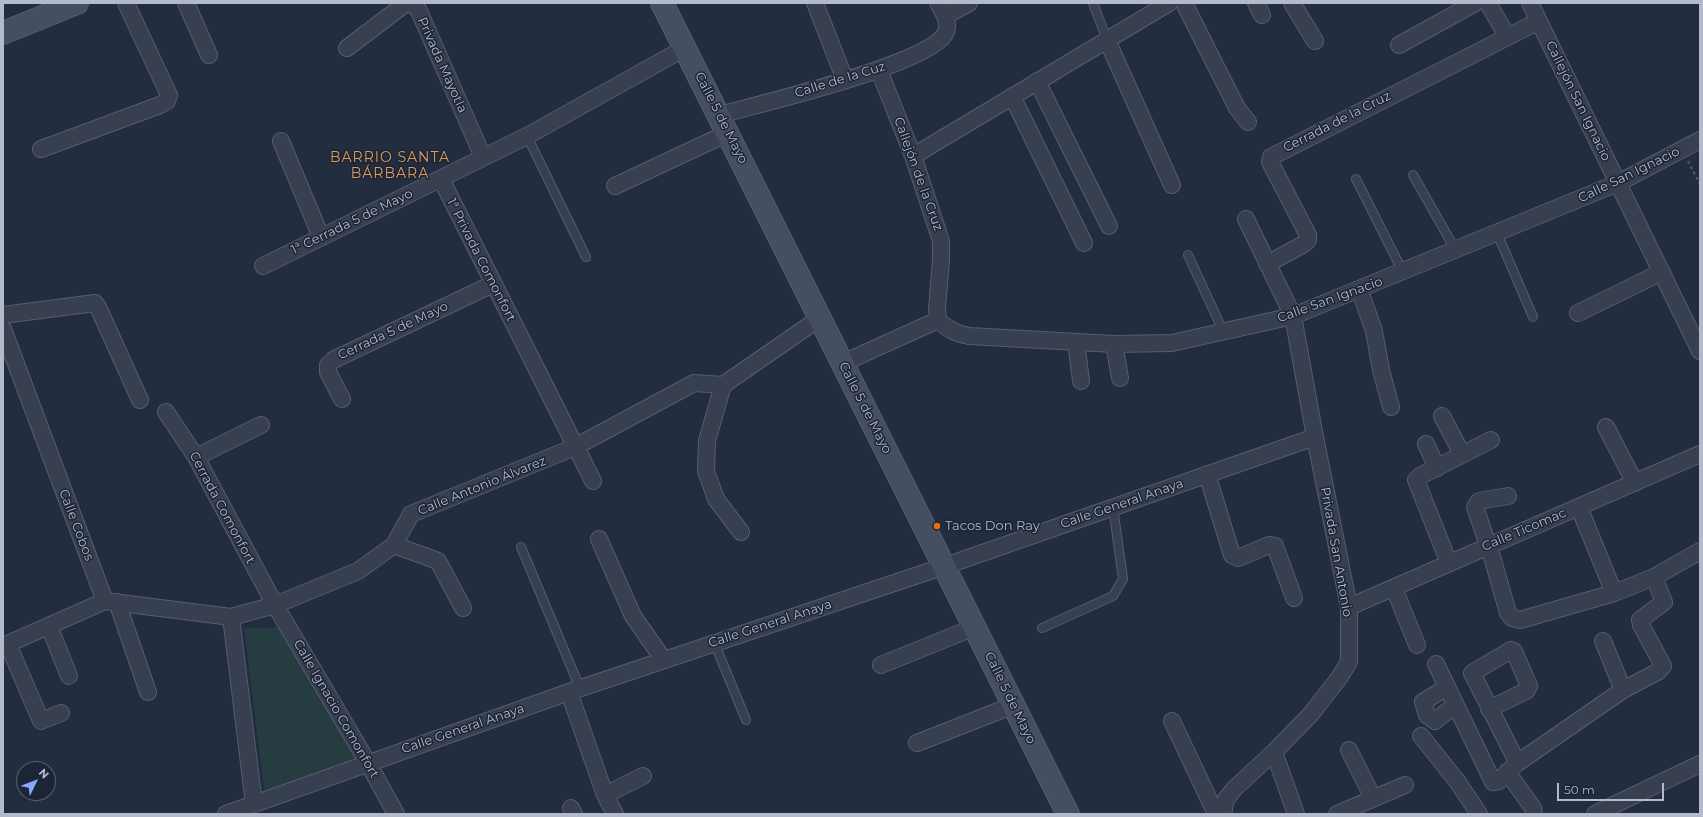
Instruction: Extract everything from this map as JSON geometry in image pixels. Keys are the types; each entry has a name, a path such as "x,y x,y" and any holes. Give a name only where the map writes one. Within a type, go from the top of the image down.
{"street":[{"path":"3,33 77,3"},
{"path":"41,149 160,105 167,101 169,94 126,3"},
{"path":"186,3 209,55"},
{"name":"Privada Mayotla","path":"347,48 405,4 412,3 419,11 483,157"},
{"name":"Calle 5 de Mayo","path":"662,3 724,124 1068,814"},
{"path":"815,3 845,80"},
{"path":"941,9 969,3"},
{"path":"913,156 1107,40 1153,7 1170,3"},
{"path":"1184,3 1237,108 1248,122"},
{"path":"1292,3 1315,41"},
{"path":"1399,45 1475,3"},
{"path":"1488,3 1507,36 1539,21"},
{"name":"Callejón San Ignacio","path":"1530,3 1662,272 1695,328 1700,351"},
{"name":"Calle de la Cuz","path":"615,186 724,124 845,80 879,70 938,42 946,32 948,25 941,9"},
{"name":"Cerrada de la Cruz","path":"1267,264 1304,244 1308,240 1308,235 1270,162 1271,157 1507,36"},
{"path":"1107,40 1172,185"},
{"path":"441,179 527,136 685,48"},
{"name":"Callejón de la Cruz","path":"879,70 913,156 941,241 937,309 938,320"},
{"path":"1037,81 1109,226"},
{"path":"1012,96 1084,243"},
{"path":"281,140 321,237"},
{"name":"Calle San Ignacio","path":"938,320 945,327 955,333 969,336 1114,344 1172,343 1224,333 1293,316 1360,290 1455,249 1618,183 1700,140"},
{"name":"1ª Cerrada 5 de Mayo","path":"263,266 441,179"},
{"name":"1ª Privada Comonfort","path":"441,179 592,481"},
{"name":"Privada San Antonio","path":"1223,814 1226,799 1235,788 1274,752 1310,714 1339,678 1349,662 1349,607 1315,438 1293,316 1246,220"},
{"path":"1578,313 1662,272"},
{"name":"Cerrada 5 de Mayo","path":"342,399 328,372 328,365 333,360 493,284"},
{"path":"1360,290 1374,331 1381,370 1391,407"},
{"path":"3,315 90,302 95,303 140,400"},
{"path":"742,532 716,499 706,471 707,441 723,385 820,318"},
{"path":"843,363 938,320"},
{"name":"Calle Cobos","path":"3,329 5,346 148,692"},
{"path":"1076,342 1081,381"},
{"path":"1114,344 1120,378"},
{"name":"Calle Antonio Álvarez","path":"275,605 358,571 394,545 411,514 575,447 694,383 723,385"},
{"name":"Cerrada Comonfort","path":"166,412 196,457 275,605"},
{"path":"1442,416 1462,454"},
{"path":"196,457 262,425"},
{"path":"1606,427 1635,483"},
{"name":"Calle General Anaya","path":"226,814 663,659 945,566 1207,474 1315,438"},
{"path":"1450,563 1416,480 1420,476 1490,440"},
{"path":"1426,444 1437,468"},
{"name":"Calle Ticomac","path":"1349,607 1700,454"},
{"path":"1207,474 1232,555 1238,558 1269,545 1274,546 1294,598"},
{"path":"1508,496 1476,504 1474,507 1488,546 1508,613 1512,618 1520,620 1614,593 1654,577 1700,551"},
{"path":"1579,507 1614,593"},
{"path":"599,538 633,616 663,659"},
{"path":"394,545 438,561 463,608"},
{"path":"1436,664 1493,782 1499,781 1511,768 1623,690 1659,672 1663,666 1641,625 1640,620 1664,602 1654,577"},
{"path":"1394,588 1417,645"},
{"path":"61,713 41,721 5,645 111,602 231,617 275,605"},
{"name":"Calle Ignacio Comonfort","path":"275,605 368,763 396,814"},
{"path":"231,617 254,804"},
{"path":"50,626 69,676"},
{"path":"881,665 975,627"},
{"path":"1603,641 1623,690"},
{"path":"1489,709 1526,691 1529,686 1514,651 1508,650 1472,673 1489,709 1515,758 1511,768"},
{"path":"1447,687 1423,702 1427,715 1435,721 1455,705"},
{"path":"574,690 605,795 614,814"},
{"path":"917,743 1014,706"},
{"path":"1172,721 1216,814"},
{"path":"1422,736 1457,781 1479,814"},
{"path":"1349,750 1374,798"},
{"path":"1274,752 1296,814"},
{"path":"1595,814 1700,764"},
{"path":"1511,768 1533,808 1534,814"},
{"path":"605,795 644,776"},
{"path":"1337,814 1405,785"}],"lane":[{"path":"1093,3 1107,40"},
{"path":"527,136 586,257"},
{"path":"1413,175 1455,249"},
{"path":"1356,179 1403,272"},
{"path":"1497,233 1533,317"},
{"path":"1188,255 1224,333"},
{"path":"1042,628 1113,596 1123,579 1113,507"},
{"path":"521,547 574,690"},
{"path":"714,642 746,720"}],"path":[{"path":"1690,165 1700,184"}],"green space":[{"path":"283,627 360,763 273,794 264,789 244,628"}],"place":[{"name":"Tacos Don Ray","path":"937,526"}],"district":[{"name":"BARRIO SANTA BÁRBARA","path":"390,166"}]}
